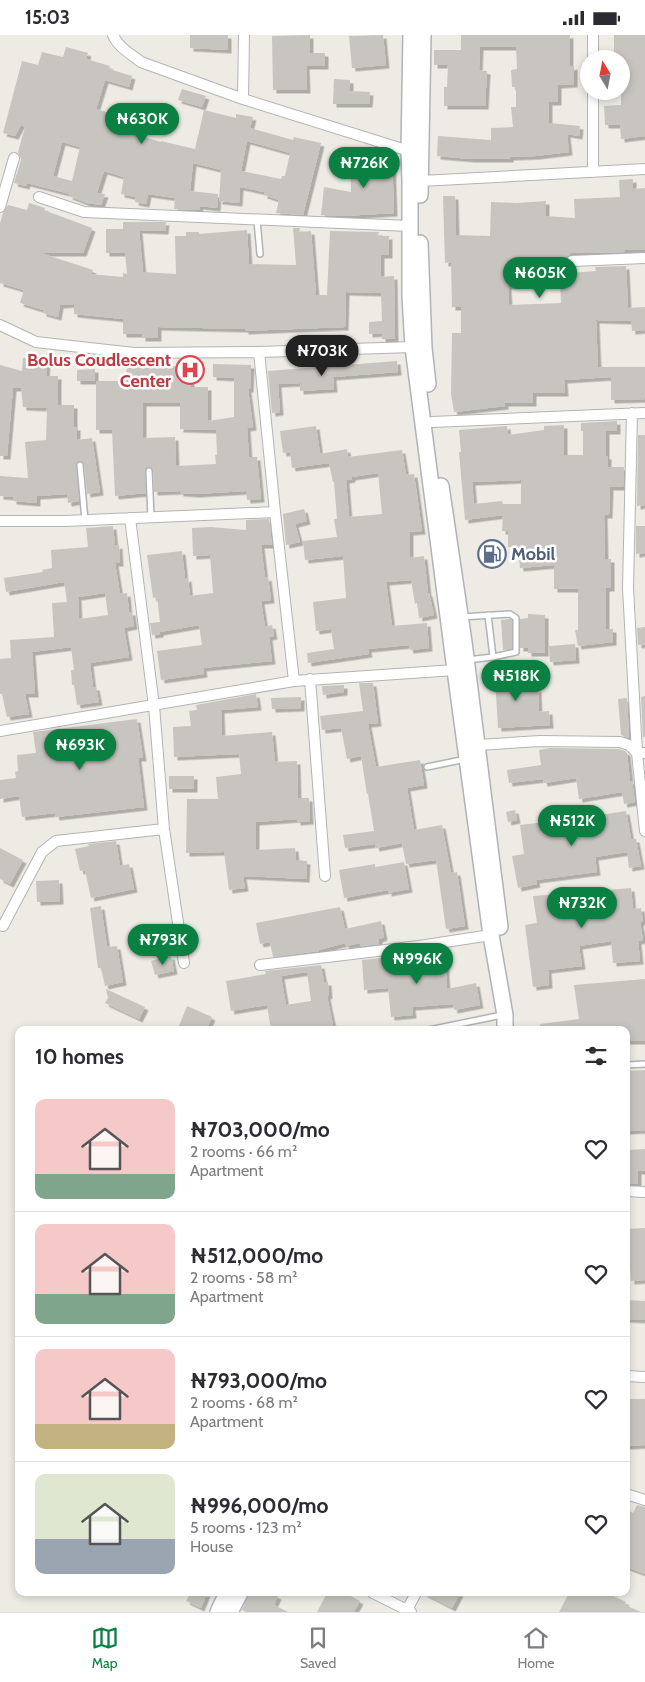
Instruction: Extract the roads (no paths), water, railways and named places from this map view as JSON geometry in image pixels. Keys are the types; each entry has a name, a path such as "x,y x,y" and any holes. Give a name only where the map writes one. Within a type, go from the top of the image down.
{"street":[{"path":"113,35 115,40 126,51 141,62 243,99 409,151"},
{"path":"243,99 244,35"},
{"path":"412,35 409,151 410,296 413,347 454,670 491,935 505,1015 505,1026"},
{"path":"423,35 421,296 424,348 432,422 461,617 514,1026"},
{"path":"593,35 593,50"},
{"path":"593,100 593,172"},
{"path":"0,207 14,158"},
{"path":"421,181 645,169"},
{"path":"40,197 84,212 410,226"},
{"path":"572,261 645,258"},
{"path":"0,325 36,342 134,353 259,352 413,347"},
{"path":"259,352 294,681"},
{"path":"632,413 628,588 645,831"},
{"path":"432,422 645,413"},
{"path":"0,521 85,520 275,512"},
{"path":"130,518 154,706 164,829 184,963"},
{"path":"0,731 294,681 454,670"},
{"path":"310,679 325,877"},
{"path":"478,745 540,741 620,742 629,745 641,753"},
{"path":"3,926 42,852 56,841 164,829"},
{"path":"260,965 419,946 491,935"},
{"path":"630,1191 645,1192"},
{"path":"630,1376 645,1377"},
{"path":"630,1494 645,1500"},
{"path":"218,1612 226,1596"},
{"path":"230,1612 238,1596"},
{"path":"379,1596 409,1611 415,1596"}],"lane":[{"path":"257,220 260,254"},
{"path":"80,465 85,520"},
{"path":"150,471 151,517"},
{"path":"461,617 510,614 516,618 516,652 466,660"},
{"path":"488,615 492,657"},
{"path":"427,767 467,759"},
{"path":"450,1026 505,1015"},
{"path":"630,1065 645,1064"}],"place":[{"name":"Bolus Coudlescent Center","path":"190,370"},
{"name":"Mobil","path":"492,554"}]}
